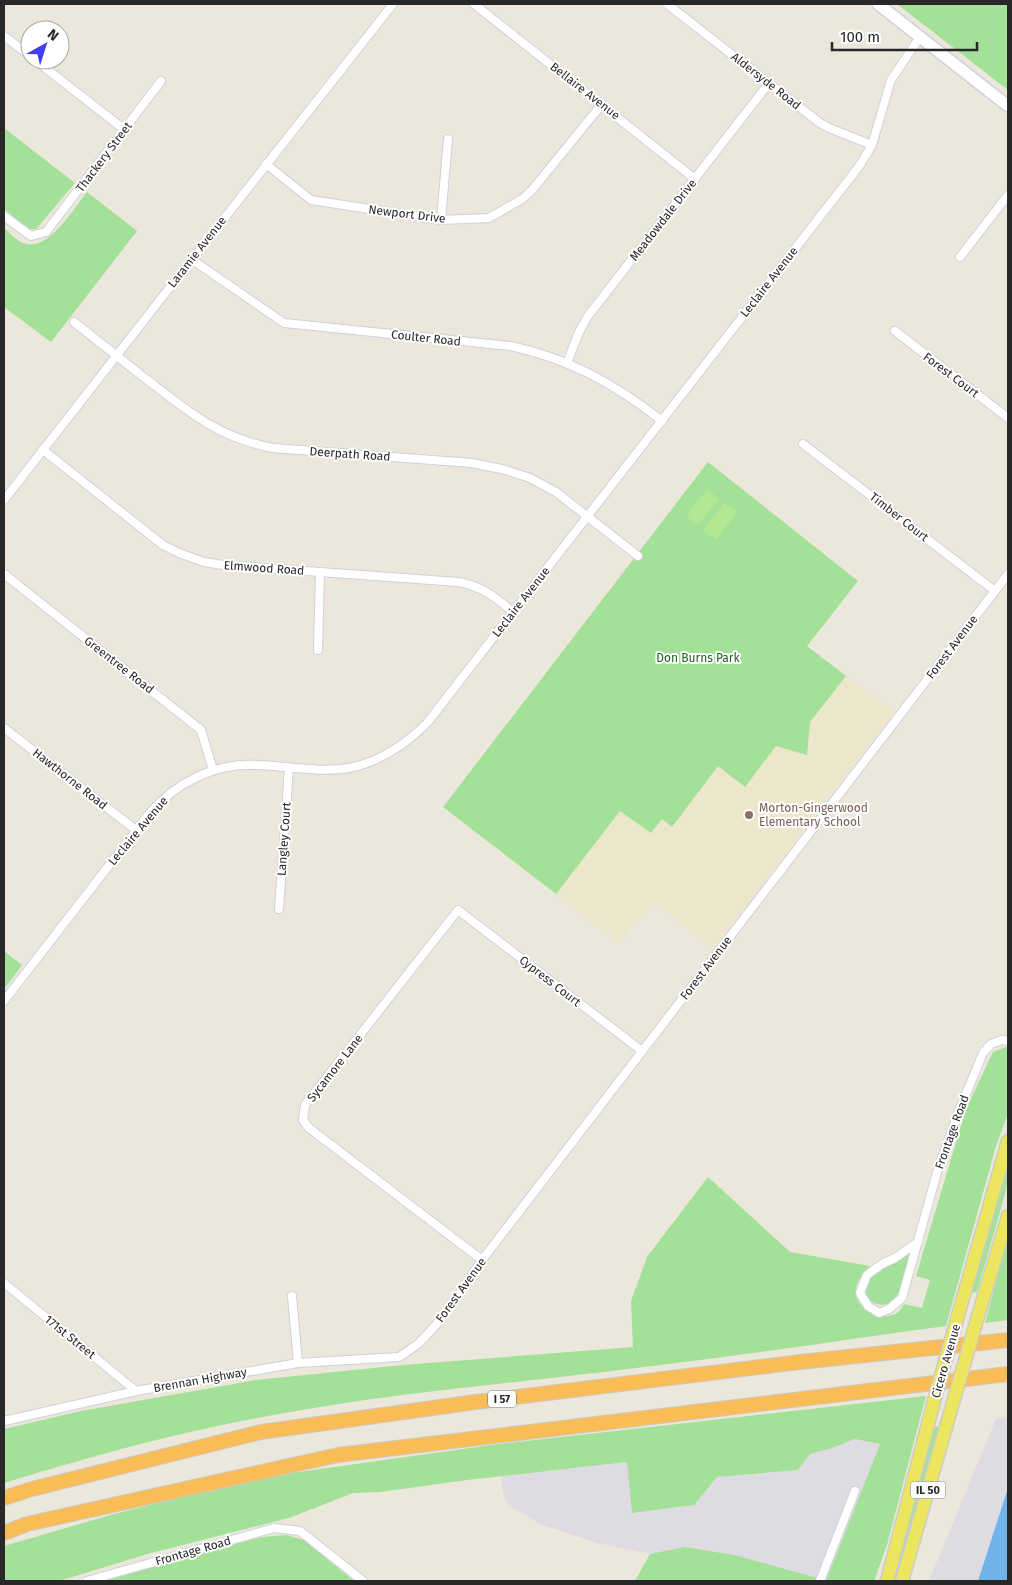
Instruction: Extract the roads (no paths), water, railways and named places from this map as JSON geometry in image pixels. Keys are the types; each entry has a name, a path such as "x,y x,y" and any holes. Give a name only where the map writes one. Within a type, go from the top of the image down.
{"highway":[{"name":"I 57","path":"4,1498 32,1489 261,1432 476,1402 790,1363 1008,1339"},
{"path":"4,1533 27,1524 338,1454 1008,1374"}],"main road":[{"path":"878,4 1008,106"},
{"name":"Cicero Avenue","path":"887,1581 934,1401 1008,1141"},
{"name":"Cicero Avenue","path":"902,1581 1008,1216"}],"street":[{"name":"Laramie Avenue","path":"4,500 191,259 393,4"},
{"name":"Bellaire Avenue","path":"474,4 695,178"},
{"name":"Aldersyde Road","path":"667,4 825,126 872,145"},
{"path":"4,36 20,48"},
{"name":"Leclaire Avenue","path":"4,1001 136,830 158,803 172,791 190,780 213,770 233,766 256,765 331,769 360,766 405,743 427,723 860,165 872,145 891,80 920,37"},
{"path":"47,70 125,130"},
{"name":"Thackery Street","path":"4,216 31,236 46,232 161,81"},
{"name":"Meadowdale Drive","path":"567,363 579,332 588,316 769,83"},
{"name":"Newport Drive","path":"266,164 311,200 441,220 488,218 522,199 533,189 602,104"},
{"path":"441,220 448,139"},
{"path":"960,257 1008,194"},
{"name":"Coulter Road","path":"191,259 284,323 511,346 530,350 584,370 615,387 662,421"},
{"name":"Deerpath Road","path":"74,322 191,414 226,434 254,444 273,448 472,463 520,474 545,485 638,556"},
{"name":"Forest Court","path":"894,331 1008,418"},
{"name":"Timber Court","path":"803,444 995,591"},
{"name":"Elmwood Road","path":"43,450 152,537 180,553 204,562 470,584 486,590 514,612"},
{"path":"318,650 320,572"},
{"name":"Greentree Road","path":"4,574 201,730 213,770"},
{"name":"Forest Avenue","path":"399,1357 418,1344 436,1325 466,1286 482,1260 1008,574"},
{"name":"Hawthorne Road","path":"4,728 136,830"},
{"name":"Langley Court","path":"279,909 290,768"},
{"name":"Cypress Court","path":"458,910 642,1051"},
{"name":"Sycamore Lane","path":"458,910 306,1105 303,1120 309,1128 482,1260"},
{"name":"Frontage Road","path":"918,1242 895,1258 882,1264 867,1276 860,1293 868,1306 878,1313 889,1309 902,1298 918,1242 938,1169 983,1053 991,1044 1002,1040 1008,1041"},
{"name":"171st Street","path":"4,1283 136,1391"},
{"path":"292,1296 298,1363"},
{"name":"Brennan Highway","path":"4,1421 136,1391 298,1363 399,1357"},
{"path":"820,1581 855,1491"},
{"name":"Frontage Road","path":"87,1581 274,1528 300,1531 363,1581"}],"water":[{"path":"1008,1488 1008,1581 978,1581"}],"place":[{"name":"Morton-Gingerwood Elementary School","path":"749,815"}],"park label":[{"name":"Don Burns Park","path":"698,658"}]}
